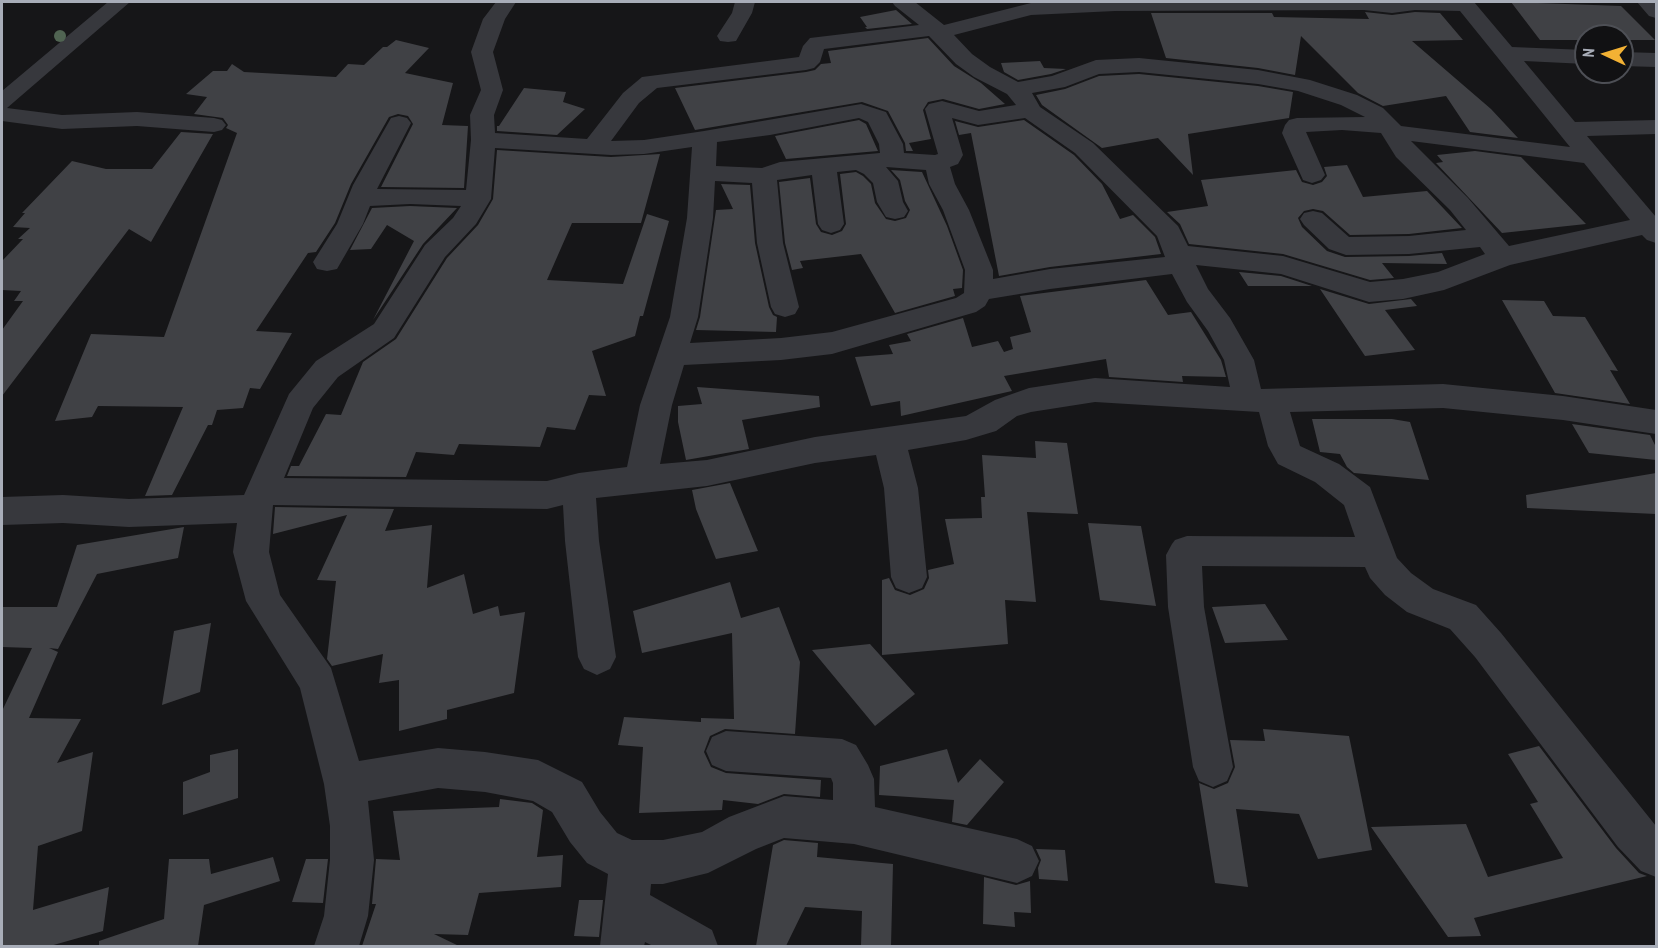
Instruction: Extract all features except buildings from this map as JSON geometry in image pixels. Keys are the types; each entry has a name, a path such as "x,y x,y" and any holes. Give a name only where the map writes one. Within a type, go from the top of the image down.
{"street":[{"path":"2,102 120,2"},
{"path":"336,946 346,916 352,860 351,826 345,784 317,681 264,601 251,552 258,500 300,402 327,369 384,331 435,251 463,224 478,199 483,140 482,115 492,90 482,52 494,19 506,2"},
{"path":"728,36 742,13 745,2"},
{"path":"902,2 937,31 964,59 1084,148 1108,169 1169,232 1197,295 1220,325 1289,455 1302,464 1327,473 1358,497 1383,567 1398,584 1420,601 1463,617 1488,645 1633,832 1656,856"},
{"path":"1647,2 1656,12"},
{"path":"594,146 631,98 650,82 806,63 812,57 814,45 818,43 937,31 1031,9 1113,3 1464,3 1652,229"},
{"path":"1504,53 1574,56"},
{"path":"1634,59 1656,60"},
{"path":"705,173 772,173 823,165 893,159 937,163 949,159 951,155 937,109 942,108 978,118 1096,66 1139,65 1199,69 1302,85 1349,100 1375,113 1391,129 1406,152 1459,204 1495,247"},
{"path":"483,140 644,147 724,133 770,128 856,111 878,117 887,135 893,159"},
{"path":"2,114 62,122 137,119 214,125"},
{"path":"327,262 350,225 360,198 399,123"},
{"path":"1312,175 1294,133 1297,125 1342,123 1593,157"},
{"path":"1569,129 1656,127"},
{"path":"770,128 772,173 770,243 786,307"},
{"path":"641,479 656,405 684,317 695,259 705,173 705,138"},
{"path":"859,162 873,169 885,181 890,202 895,211"},
{"path":"673,355 781,349 832,343 966,305 975,299 979,291 979,270 956,210 942,184 937,163"},
{"path":"823,165 831,224"},
{"path":"1622,195 1656,198"},
{"path":"360,198 421,196 478,199"},
{"path":"1313,219 1339,243 1346,246 1495,247 1652,229"},
{"path":"979,291 1181,259 1283,265 1369,292 1444,280 1495,247"},
{"path":"2,511 63,509 129,513 223,508 258,500 435,495 547,495 579,487 707,473 815,450 890,441 966,428 985,422 1005,408 1029,400 1095,390 1195,398 1259,400 1443,396 1563,408 1656,422"},
{"path":"890,441 901,488 909,577"},
{"path":"579,487 582,541 597,657"},
{"path":"1213,767 1186,608 1184,555 1187,551 1378,552"},
{"path":"726,751 842,759 854,779 854,824"},
{"path":"345,784 438,768 485,772 538,782 567,797 585,827 602,848 629,862 663,862 708,852 744,832 784,817 854,824 1017,861"},
{"path":"629,862 630,881 624,926 696,946"}]}
